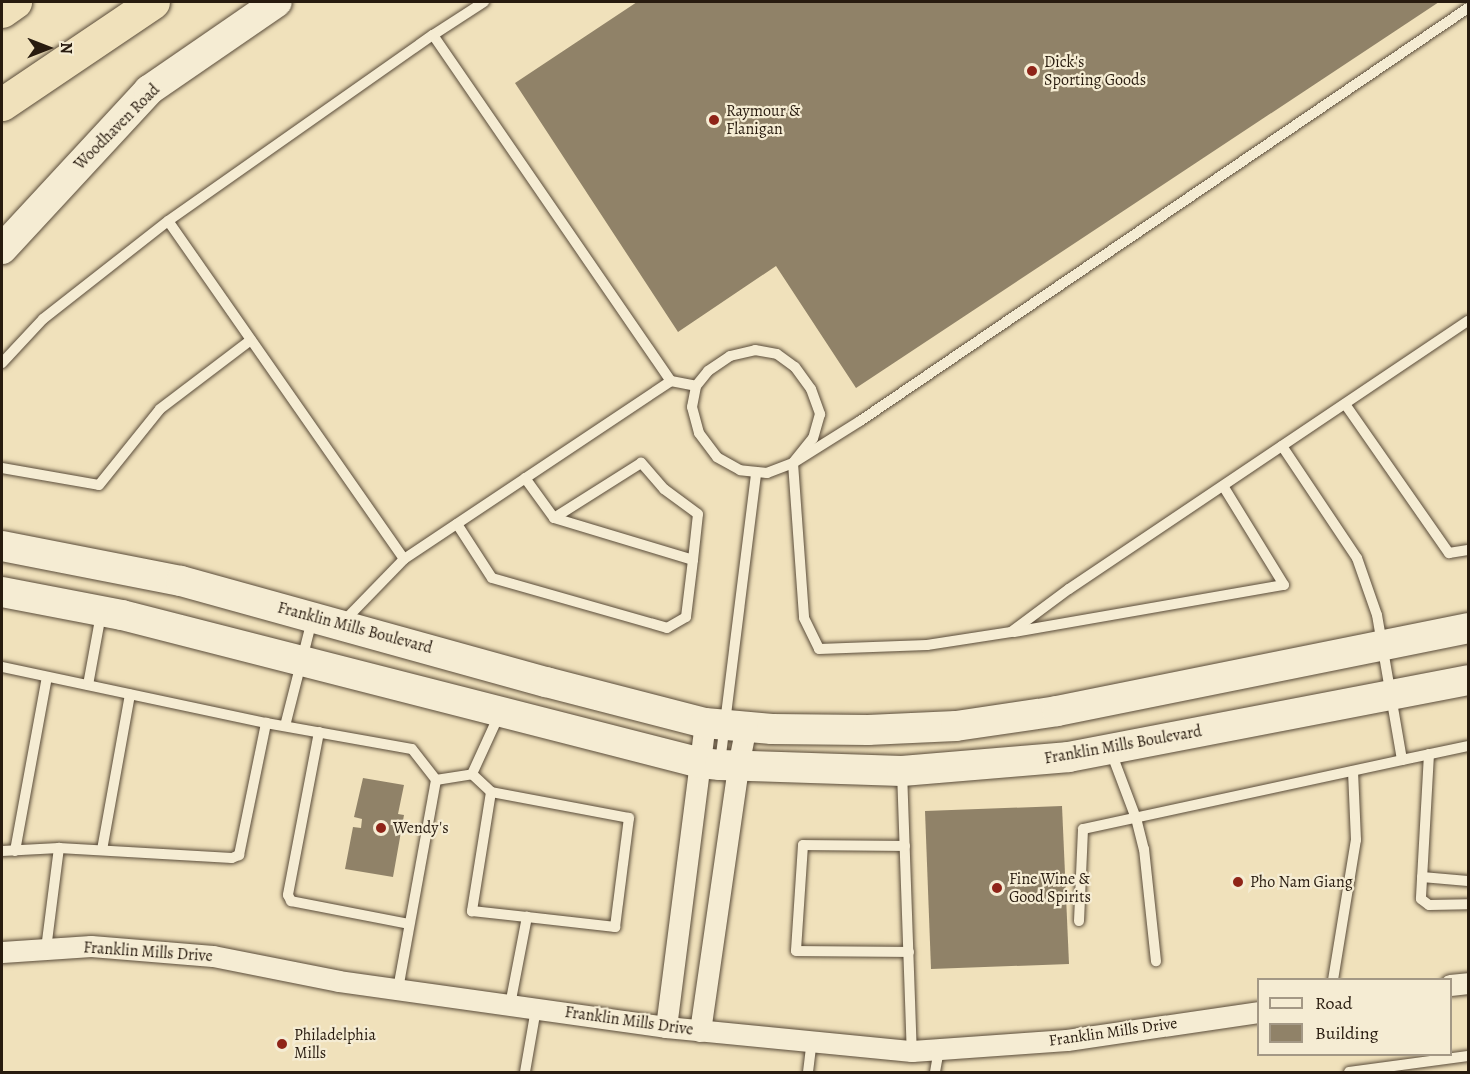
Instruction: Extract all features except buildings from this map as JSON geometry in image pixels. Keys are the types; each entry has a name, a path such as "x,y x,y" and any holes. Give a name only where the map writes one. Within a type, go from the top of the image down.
{"highway":[{"path":"2,10 15,2"},
{"path":"2,104 153,2"}],"street":[{"name":"Woodhaven Road","path":"2,249 149,90 277,2"},
{"name":"Franklin Mills Boulevard","path":"2,546 181,581 546,682 726,724 868,730 956,726 1057,711 1468,628"},
{"name":"Franklin Mills Boulevard","path":"2,591 102,611 500,712 720,764 902,771 1069,757 1468,680"},
{"path":"666,1027 720,764 726,724"},
{"path":"700,1031 720,764 726,724"},
{"name":"Franklin Mills Drive","path":"2,952 91,946 213,956 398,989 666,1027 912,1051 1067,1040 1257,1012"},
{"path":"1452,985 1468,983"}],"lane":[{"path":"2,363 44,319 168,221 433,35 484,2"},
{"path":"1223,486 1284,585 1203,601 927,645 819,649 804,618 793,463 813,438 820,414 811,389 795,367 777,354 755,350 730,356 708,371 696,386 692,407 699,433 717,457 740,470 766,473 793,463 860,421 1468,8"},
{"path":"433,35 671,381 696,386"},
{"path":"168,221 404,559"},
{"path":"1011,632 1068,589 1468,321"},
{"path":"2,468 99,485 160,409 251,340"},
{"path":"341,624 404,559 671,381"},
{"path":"1345,404 1449,553 1468,550"},
{"path":"1282,446 1357,558 1377,615 1402,760"},
{"path":"457,524 492,578 667,628 686,617 698,514 664,489 641,463 554,518"},
{"path":"726,724 756,472"},
{"path":"525,478 554,518 693,560"},
{"path":"88,685 102,611"},
{"path":"285,726 312,616"},
{"path":"2,667 266,723 412,748 436,780 398,989"},
{"path":"15,850 47,677"},
{"path":"102,850 130,694"},
{"path":"472,774 500,712"},
{"path":"2,851 59,848 232,858 239,855 266,723"},
{"path":"319,732 288,894 291,901 410,924"},
{"path":"1079,921 1083,829 1468,746"},
{"path":"1110,749 1136,818 1144,849 1156,961"},
{"path":"1429,754 1420,899 1430,905 1468,904"},
{"path":"902,771 912,1051"},
{"path":"1333,978 1356,840 1353,771"},
{"path":"436,780 472,774"},
{"path":"472,774 491,792 629,818 615,927 472,911 491,792"},
{"path":"905,846 803,845 796,951 909,952"},
{"path":"46,949 59,848"},
{"path":"1422,877 1468,880"},
{"path":"510,1005 526,917"},
{"path":"525,1072 536,1009"},
{"path":"808,1072 812,1041"},
{"path":"935,1072 939,1049"},
{"path":"1349,1072 1468,1056"}],"place":[{"name":"Dick's Sporting Goods","path":"1032,71"},
{"name":"Raymour & Flanigan","path":"714,120"},
{"name":"Wendy's","path":"381,828"},
{"name":"Pho Nam Giang","path":"1238,882"},
{"name":"Fine Wine & Good Spirits","path":"997,888"},
{"name":"Philadelphia Mills","path":"282,1044"}]}
